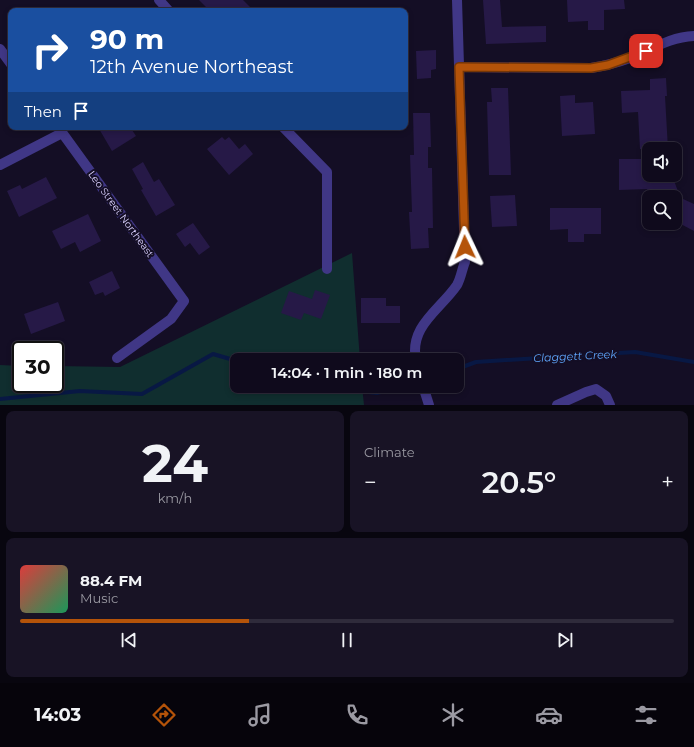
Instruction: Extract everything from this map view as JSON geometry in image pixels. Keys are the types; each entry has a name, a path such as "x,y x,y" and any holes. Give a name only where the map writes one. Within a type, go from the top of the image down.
{"street":[{"path":"159,0 166,8"},
{"path":"416,353 415,342 418,333 423,324 458,284 465,262 457,0"},
{"path":"459,67 591,68 608,65 633,57 670,39 694,36"},
{"path":"0,49 8,60"},
{"path":"0,165 60,130"},
{"name":"Leo Street Northeast","path":"60,130 184,301 171,319 117,358"},
{"path":"286,130 327,172 327,269"},
{"path":"557,405 596,389 606,396 610,405"},
{"path":"425,393 429,405"}],"green space":[{"path":"352,253 359,353 230,353 230,393 363,393 364,405 0,405 0,365 12,366 12,393 64,393 64,366 120,367"}],"building":[{"path":"199,0 243,0 251,8 207,8"},
{"path":"483,0 500,0 502,27 546,26 546,42 486,44"},
{"path":"567,0 624,0 625,9 604,10 604,30 588,30 588,21 568,22"},
{"path":"436,50 436,69 431,70 431,78 417,79 416,51"},
{"path":"666,78 667,96 665,96 668,142 642,142 642,149 640,149 638,112 622,113 621,91 650,90 650,79"},
{"path":"491,88 508,88 511,175 489,175 487,102 492,102"},
{"path":"575,95 575,103 593,102 595,134 562,136 560,96"},
{"path":"413,113 430,113 431,147 428,147 428,168 432,168 433,228 428,228 429,248 411,249 409,212 412,212 410,155 414,155"},
{"path":"100,130 132,130 136,136 112,151"},
{"path":"222,137 225,140 229,137 239,149 245,144 253,154 229,175 207,149"},
{"path":"619,159 642,159 642,182 675,182 677,190 647,189 619,190"},
{"path":"143,162 154,182 159,179 175,205 156,216 141,190 143,189 132,169"},
{"path":"46,177 57,198 19,217 7,191 20,185 22,189"},
{"path":"515,195 517,226 492,227 490,196"},
{"path":"683,199 694,204 694,231 682,225"},
{"path":"550,208 601,208 601,234 584,234 584,242 568,242 568,229 550,230"},
{"path":"88,214 101,241 80,252 75,242 61,249 52,231"},
{"path":"193,223 210,247 199,255 190,243 185,247 176,234"},
{"path":"112,271 120,288 105,296 103,292 95,295 89,282"},
{"path":"315,290 330,295 321,319 304,313 301,320 281,313 289,291 312,299"},
{"path":"361,298 386,298 386,306 400,306 400,323 361,323"},
{"path":"58,302 65,321 31,334 24,314"}],"waterway":[{"name":"Claggett Creek","path":"464,366 476,362 635,352 694,362"},
{"name":"Claggett Creek","path":"0,399 80,391 142,394 213,354 230,359"}],"route":[{"path":"465,247 459,67 499,66 555,69 591,68 608,65 646,51"}]}
